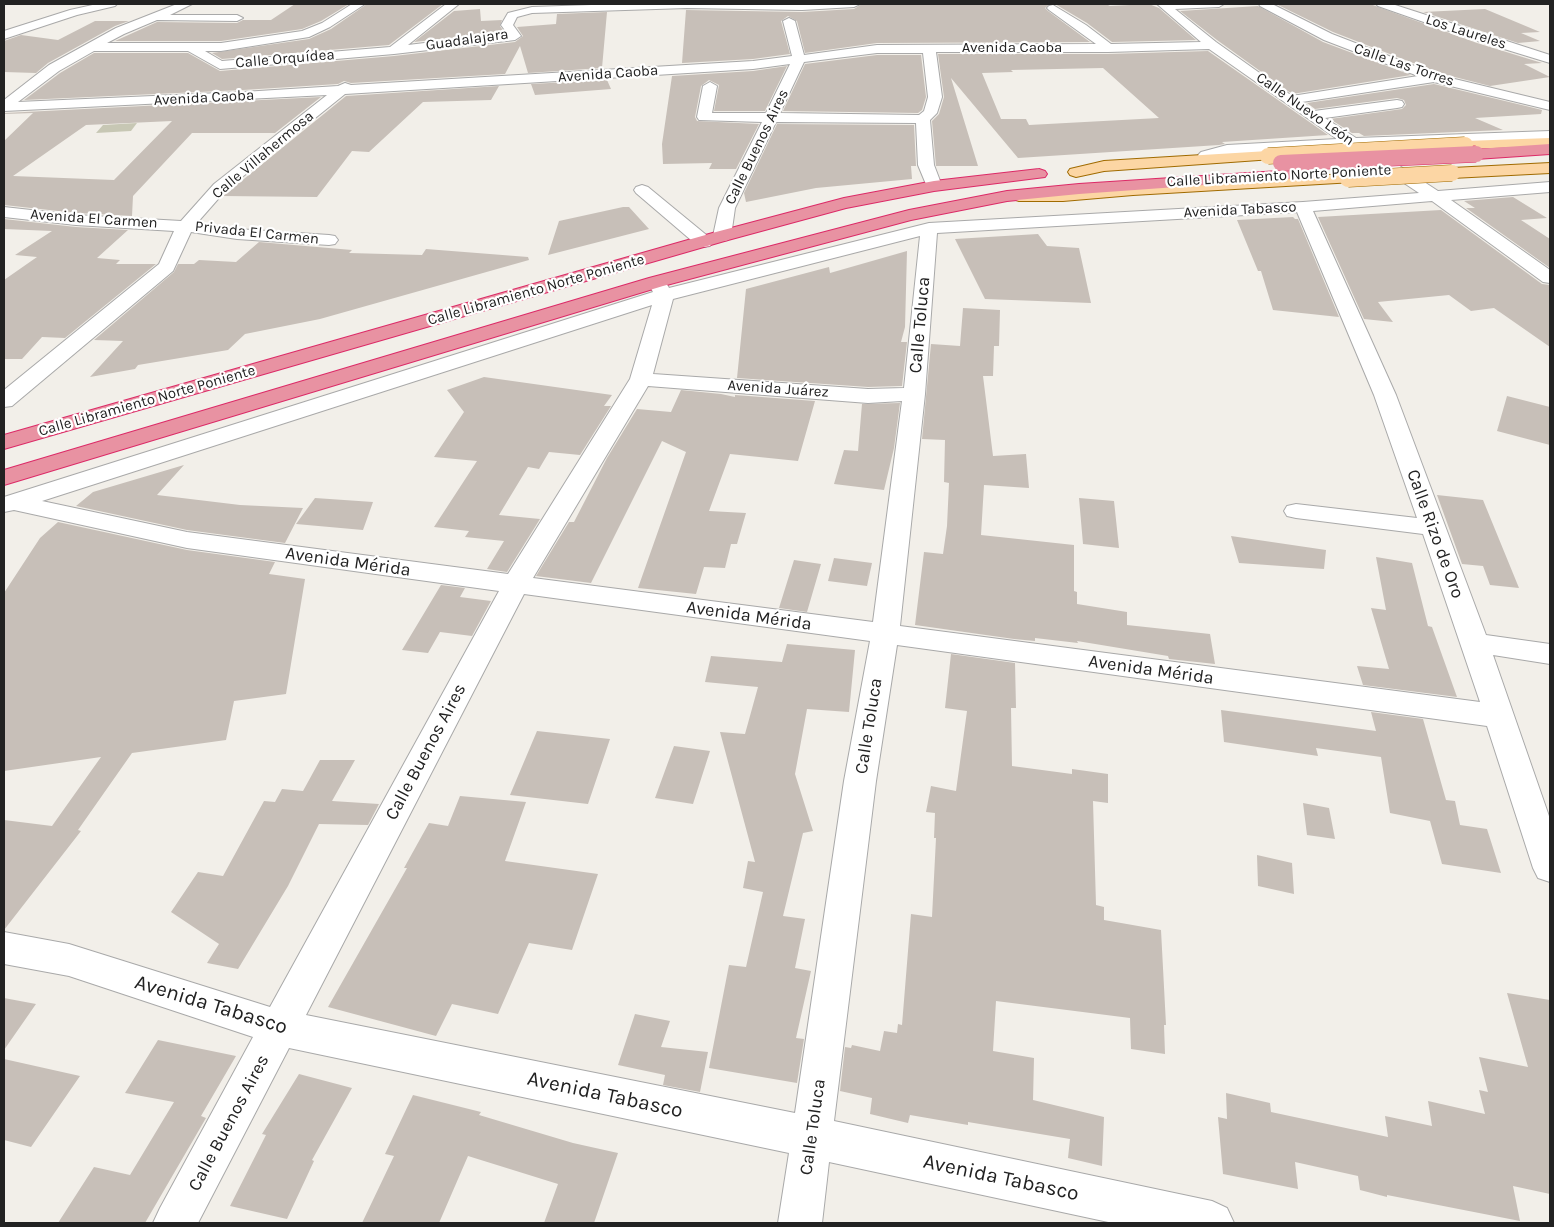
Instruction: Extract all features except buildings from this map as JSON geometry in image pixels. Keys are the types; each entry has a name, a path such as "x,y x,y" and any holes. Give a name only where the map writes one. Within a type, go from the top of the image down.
{"highway":[{"name":"Calle Libramiento Norte Poniente","path":"930,220 1007,196 1079,188 1310,174 1474,155 1550,149"},
{"name":"Calle Libramiento Norte Poniente","path":"4,442 722,236 844,204 934,186 982,179 1274,160 1474,155 1550,161"}],"main road":[{"name":"Calle Libramiento Norte Poniente","path":"1474,155 1550,142"},
{"name":"Calle Libramiento Norte Poniente","path":"1076,172 1104,166 1207,160 1274,160"},
{"name":"Calle Libramiento Norte Poniente","path":"1007,196 1079,195 1133,190 1550,168"}],"street":[{"path":"4,36 74,12 111,4"},
{"path":"4,107 54,68 92,46 120,31 186,4"},
{"name":"Calle Orquídea","path":"92,46 220,46 304,34 326,25 359,4"},
{"name":"Calle Villahermosa","path":"4,401 167,268 184,226 220,187 367,70 390,49 453,4"},
{"name":"Guadalajara","path":"390,49 515,36 507,25 512,15 532,10 687,5 802,7 854,4"},
{"path":"1163,5 1219,4"},
{"name":"Calle Las Torres","path":"1264,4 1328,37 1434,78 1550,106"},
{"name":"Los Laureles","path":"1382,4 1550,59"},
{"name":"Calle Nuevo León","path":"1163,5 1212,45 1312,116 1434,195 1550,278"},
{"path":"1052,8 1082,27 1108,48"},
{"path":"153,18 237,18"},
{"path":"789,21 799,59"},
{"name":"Avenida Caoba","path":"4,107 243,96 753,65 877,49 1108,48 1212,45"},
{"name":"Calle Orquídea","path":"189,46 220,65 390,49"},
{"path":"710,86 704,117 923,119 930,113 935,97 930,48"},
{"name":"Calle Buenos Aires","path":"722,236 727,208 799,59"},
{"path":"1291,100 1434,78"},
{"path":"4,92 21,93"},
{"path":"1312,116 1397,104"},
{"path":"923,119 926,165 934,186"},
{"path":"1207,160 1206,155 1227,150 1352,142 1550,135"},
{"name":"Avenida Tabasco","path":"930,220 984,224 1303,207 1550,187"},
{"path":"642,190 704,242"},
{"path":"1079,195 1104,217"},
{"name":"Calle Rizo de Oro","path":"1303,207 1385,395 1475,643 1550,868"},
{"name":"Avenida El Carmen","path":"4,212 76,220 184,226"},
{"path":"6,496 660,288 930,220"},
{"name":"Calle Toluca","path":"800,1223 860,781 884,634 914,394 930,220"},
{"name":"Privada El Carmen","path":"184,226 237,234 330,240"},
{"name":"Calle Buenos Aires","path":"175,1223 515,585 641,379 660,288"},
{"name":"Avenida Juárez","path":"641,379 868,396 914,394"},
{"name":"Avenida Mérida","path":"6,496 187,540 1498,716"},
{"path":"1296,511 1433,528"},
{"path":"1475,643 1550,654"},
{"name":"Avenida Tabasco","path":"4,948 69,960 279,1028 812,1137 1212,1223"}],"shaded area":[{"path":"137,123 131,131 96,133 103,125"}]}
